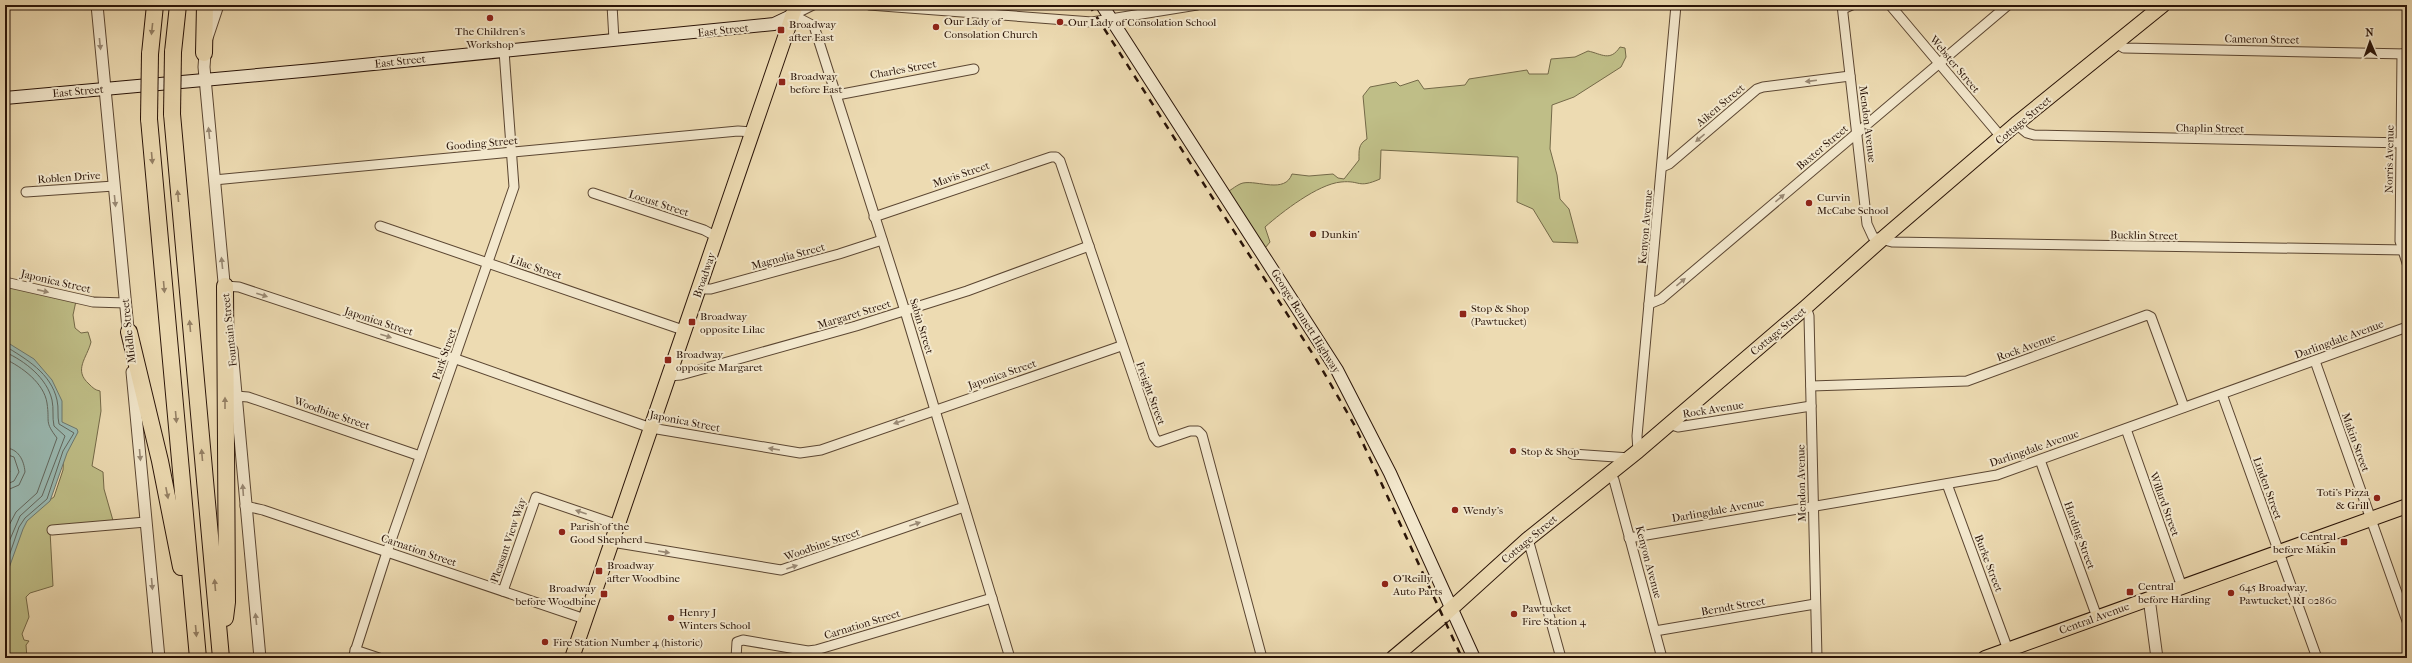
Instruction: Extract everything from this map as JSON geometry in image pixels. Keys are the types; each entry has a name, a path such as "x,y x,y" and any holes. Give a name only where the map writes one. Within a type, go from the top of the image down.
{"highway":[{"path":"155,5 150,54 149,119 198,658"},
{"path":"178,5 173,52 172,114 221,655"},
{"path":"204,53 205,5"},
{"path":"221,655 227,602 224,286"},
{"path":"129,332 164,477 179,560 194,605"}],"main road":[{"name":"George Bennett Highway","path":"1102,5 1338,370 1368,427 1474,658"},
{"name":"Cottage Street","path":"1393,658 1452,608 1528,539 1610,474 1806,308 1881,240 2002,138 2016,124 2117,44 2163,5"},
{"name":"East Street","path":"5,98 774,24 794,10"},
{"name":"Broadway","path":"572,658 669,376 683,330 717,237 781,42 794,10"},
{"name":"Central Avenue","path":"1985,658 2010,654 2097,617 2407,506"}],"street":[{"name":"Middle Street","path":"97,5 159,658"},
{"name":"Fountain Street","path":"218,5 208,31 204,53 204,79 236,396 260,658"},
{"path":"612,5 614,40"},
{"path":"794,10 813,5"},
{"path":"869,5 1092,22 1197,5"},
{"name":"Kenyon Avenue","path":"1634,454 1650,304 1676,5"},
{"path":"1842,7 1852,5"},
{"name":"Webster Street","path":"1890,5 2002,138"},
{"name":"Baxter Street","path":"1650,304 1661,299 2008,5"},
{"name":"Mendon Avenue","path":"1842,7 1867,224 1873,238 1881,240"},
{"name":"Sabin Street","path":"794,10 814,26 936,410 1010,658"},
{"name":"Cameron Street","path":"2117,44 2124,48 2405,54"},
{"name":"Park Street","path":"354,654 387,552 420,456 456,359 514,188 513,152 504,51"},
{"name":"Norris Avenue","path":"2405,54 2404,143 2400,240 2407,263"},
{"name":"Charles Street","path":"837,96 974,69"},
{"name":"Aiken Street","path":"1662,167 1669,164 1757,89 1763,86 1850,76"},
{"name":"Chaplin Street","path":"2016,124 2027,133 2034,135 2404,143"},
{"name":"Gooding Street","path":"214,180 738,131 752,132"},
{"name":"Mavis Street","path":"874,217 1015,168 1056,157"},
{"name":"Freight Street","path":"1056,157 1060,161 1121,346 1154,437 1158,442 1190,431 1198,431 1202,435 1262,658"},
{"name":"Roblen Drive","path":"26,192 114,186"},
{"name":"Locust Street","path":"593,193 704,230 717,237"},
{"name":"Lilac Street","path":"380,226 683,330"},
{"name":"Magnolia Street","path":"699,289 718,287 882,240"},
{"name":"Bucklin Street","path":"1881,240 2037,246 2404,250"},
{"name":"Margaret Street","path":"669,376 681,375 779,349 905,311 1089,246"},
{"name":"Japonica Street","path":"5,282 93,302 126,303"},
{"name":"Japonica Street","path":"224,286 239,287 456,359 651,428 800,453 821,450 1121,346"},
{"name":"Mendon Avenue","path":"1806,308 1809,316 1817,658"},
{"name":"Rock Avenue","path":"1811,386 1967,381 2147,315 2150,317 2184,407"},
{"name":"Darlingdale Avenue","path":"1630,538 1947,484 1997,474 2040,460 2407,327"},
{"name":"Makin Street","path":"2314,361 2407,621"},
{"name":"Linden Street","path":"2222,394 2317,658"},
{"name":"Woodbine Street","path":"236,396 248,397 420,456"},
{"name":"Rock Avenue","path":"1668,424 1678,427 1811,406"},
{"name":"Willard Street","path":"2126,429 2182,586"},
{"path":"1572,454 1634,454"},
{"name":"Harding Street","path":"2040,460 2097,617"},
{"name":"Kenyon Avenue","path":"1610,474 1614,480 1662,658"},
{"name":"Burke Street","path":"1947,484 2010,654"},
{"name":"Pleasant View Way","path":"503,591 536,496 618,525"},
{"name":"Carnation Street","path":"245,506 259,509 585,620"},
{"name":"Woodbine Street","path":"612,542 781,570 964,508"},
{"path":"52,530 146,522"},
{"path":"1528,539 1561,658"},
{"name":"Carnation Street","path":"736,658 737,642 743,640 808,651 816,650 992,598"},
{"path":"2149,598 2157,658"},
{"name":"Berndt Street","path":"1655,632 1815,604"},
{"path":"354,654 379,658"}],"shaded area":[{"path":"1620,47 1625,48 1626,57 1621,67 1574,97 1552,105 1550,149 1557,175 1560,199 1569,209 1578,243 1553,242 1533,209 1517,202 1518,157 1381,150 1380,179 1363,184 1341,182 1332,184 1311,193 1265,227 1270,242 1261,253 1226,193 1243,183 1277,185 1284,183 1292,174 1309,176 1333,174 1338,178 1344,179 1359,160 1361,145 1367,139 1363,96 1370,87 1396,82 1400,86 1418,80 1424,89 1465,85 1469,79 1527,70 1529,74 1548,74 1551,59 1575,57 1588,51 1609,56 1616,52"},
{"path":"5,284 76,301 73,315 75,328 81,333 88,332 91,342 82,364 82,374 84,379 92,387 100,391 101,411 92,466 103,472 104,489 114,524 50,531 53,586 30,593 26,597 29,617 22,634 24,640 29,641 26,645 27,658 5,658 5,570 16,523 54,497 63,470 64,451 5,345"}],"water":[{"path":"5,341 34,359 52,380 62,401 62,422 77,429 78,432 67,453 50,501 27,521 23,529 9,568 5,588 5,476 10,472 5,459"}],"railway":[{"path":"1089,5 1316,359 1355,426 1462,658"}],"place":[{"name":"The Children’s Workshop","path":"490,18"},
{"name":"Our Lady of Consolation School","path":"1060,22"},
{"name":"Our Lady of Consolation Church","path":"936,27"},
{"name":"Broadway after East","path":"781,30"},
{"name":"Broadway before East","path":"782,82"},
{"name":"Curvin McCabe School","path":"1809,203"},
{"name":"Dunkin'","path":"1313,234"},
{"name":"Stop & Shop (Pawtucket)","path":"1463,314"},
{"name":"Broadway opposite Lilac","path":"692,322"},
{"name":"Broadway opposite Margaret","path":"668,360"},
{"name":"Stop & Shop","path":"1513,451"},
{"name":"Toti's Pizza & Grill","path":"2377,498"},
{"name":"Wendy's","path":"1455,510"},
{"name":"Parish of the Good Shepherd","path":"562,532"},
{"name":"Central before Makin","path":"2344,542"},
{"name":"Broadway after Woodbine","path":"599,571"},
{"name":"O'Reilly Auto Parts","path":"1385,584"},
{"name":"Central before Harding","path":"2130,592"},
{"name":"645 Broadway, Pawtucket, RI 02860","path":"2231,593"},
{"name":"Broadway before Woodbine","path":"604,594"},
{"name":"Pawtucket Fire Station 4","path":"1514,614"},
{"name":"Henry J Winters School","path":"671,618"},
{"name":"Fire Station Number 4 (historic)","path":"545,642"}]}
